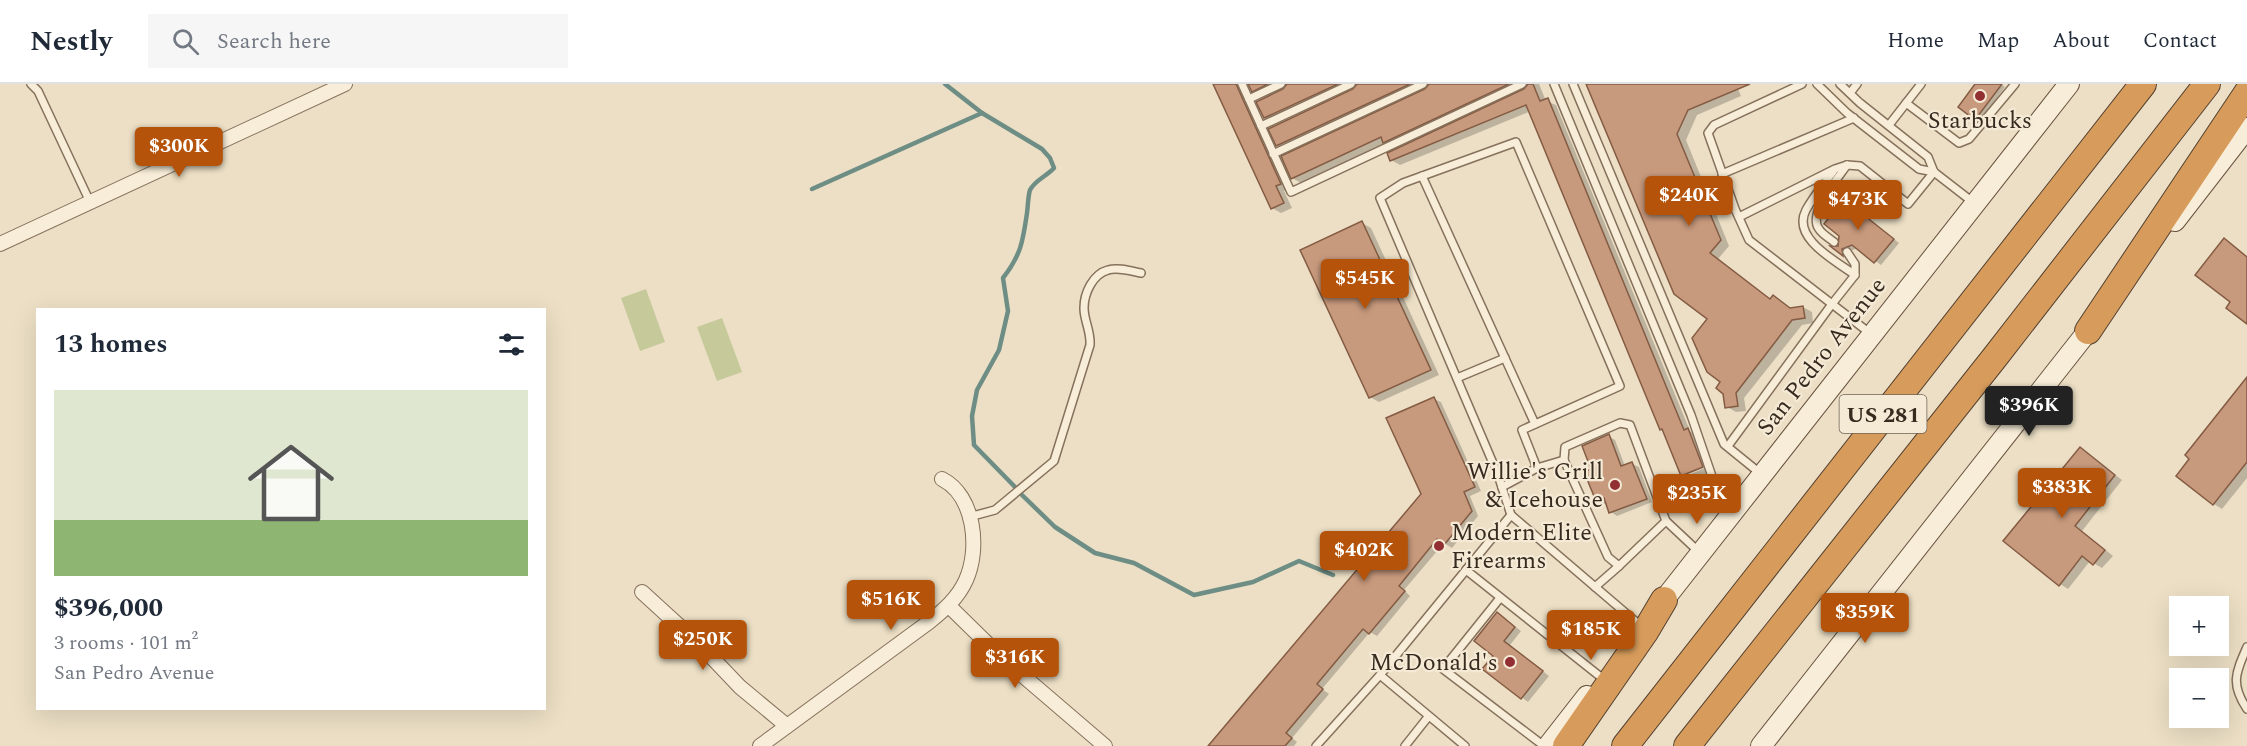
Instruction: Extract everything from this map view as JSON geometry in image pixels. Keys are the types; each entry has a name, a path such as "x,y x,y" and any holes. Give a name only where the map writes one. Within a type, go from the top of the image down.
{"highway":[{"name":"US 281","path":"1625,746 2143,84"},
{"name":"US 281","path":"1688,746 2207,84"},
{"path":"2088,331 2247,93"},
{"path":"1566,746 1664,600"}],"main road":[{"name":"San Pedro Avenue","path":"1664,600 2069,84"},
{"path":"1766,744 2247,128"},
{"path":"1546,746 1644,630"}],"street":[{"path":"0,244 345,84"},
{"path":"760,746 949,606 965,581 971,566 973,549 969,517 958,491 942,479"},
{"path":"642,592 700,645 740,687 787,726"},
{"path":"949,606 1001,657 1105,746"}],"lane":[{"path":"30,84 38,91 90,202"},
{"path":"1242,84 1291,192 1522,84"},
{"path":"1249,99 1281,84"},
{"path":"1261,126 1351,84"},
{"path":"1273,154 1423,84"},
{"path":"1554,84 1691,415 1716,488 1737,505"},
{"path":"1573,84 1724,444 1761,474"},
{"path":"1802,84 1714,124 1708,133 1749,240 1871,334"},
{"path":"1817,84 1854,118 1919,169 1934,172 1974,203"},
{"path":"1840,84 1928,157 1934,172"},
{"path":"1850,93 1857,84"},
{"path":"1889,125 1921,84"},
{"path":"1906,104 1959,143 1970,139 2015,84"},
{"path":"1722,174 1854,118"},
{"path":"1538,468 1522,430 1620,386 1516,142 1403,183 1380,198 1502,487 1510,515 1644,630"},
{"path":"1739,217 1847,165 1860,166 1908,204 1934,172"},
{"path":"1834,242 1819,230 1816,213 1847,165"},
{"path":"1835,169 1805,212 1802,224 1804,233 1811,242 1855,275"},
{"path":"1422,176 1535,424"},
{"path":"1728,446 1855,275 1855,264 1847,252"},
{"path":"969,517 995,510 1049,466 1056,457 1090,345 1084,308 1092,282 1107,270 1119,269 1141,273"},
{"path":"1457,378 1505,358"},
{"path":"1619,566 1608,556 1564,460 1565,447 1620,423 1630,425 1666,521 1700,552"},
{"path":"1502,487 1538,468 1564,460"},
{"path":"1316,746 1380,675 1510,515"},
{"path":"1595,587 1666,521"},
{"path":"1466,570 1602,678"},
{"path":"1500,598 1443,669 1546,746"},
{"path":"2247,647 2235,681 2242,702 2247,709"},
{"path":"1380,675 1465,746"},
{"path":"1405,746 1428,717"}],"green space":[{"path":"646,289 665,342 640,351 621,298"},
{"path":"722,318 742,372 717,381 697,327"}],"building":[{"path":"1213,84 1236,84 1281,184 1276,186 1284,203 1271,209"},
{"path":"1248,84 1268,84 1252,92"},
{"path":"1287,84 1338,84 1264,118 1256,102 1283,89"},
{"path":"1357,84 1410,84 1276,146 1268,129 1353,89"},
{"path":"1429,84 1509,84 1383,143 1381,137 1291,179 1281,156 1425,89"},
{"path":"1528,84 1533,84 1540,101 1548,98 1684,430 1688,428 1703,467 1681,476 1526,105 1390,161 1387,153 1524,89"},
{"path":"1586,84 1750,84 1688,110 1677,134 1721,240 1710,253 1770,299 1773,295 1790,308 1803,306 1805,318 1792,320 1736,393 1738,406 1725,408 1723,394 1716,388 1720,382 1707,372 1692,338 1707,319 1674,294"},
{"name":"Starbucks","path":"1975,84 2002,84 1975,120 1958,107"},
{"path":"1846,196 1865,210 1865,216 1894,239 1874,263 1852,245 1842,249 1843,256 1830,246 1838,246 1839,236 1824,224"},
{"path":"1362,221 1431,370 1369,398 1300,250"},
{"path":"2224,238 2247,257 2247,324 2226,308 2230,302 2195,275"},
{"path":"2247,377 2247,462 2213,505 2176,476 2189,459 2185,455"},
{"path":"1434,397 1475,487 1464,492 1472,511 1444,545 1437,539 1399,586 1405,591 1369,634 1363,629 1317,684 1323,689 1286,733 1292,738 1285,746 1208,746 1421,494 1386,418"},
{"name":"Willie's Grill & Icehouse","path":"1609,434 1621,466 1632,462 1647,499 1609,513 1604,498 1596,501 1584,472 1591,469 1582,446"},
{"path":"2080,447 2115,475 2075,526 2105,550 2093,565 2082,556 2059,586 2003,541"},
{"name":"McDonald's","path":"1497,612 1515,627 1504,641 1543,671 1521,699 1482,669 1493,656 1474,641"}],"waterway":[{"path":"945,84 982,113 1042,149 1050,158 1054,168 1030,190 1020,247 1014,262 1003,278 1008,311 999,350 977,390 972,416 974,445 1016,488"},
{"path":"812,189 982,113"},
{"path":"1022,495 1055,527 1095,553 1134,563 1194,595 1253,582 1299,561 1333,575"}],"place":[{"name":"Starbucks","path":"1980,96"},
{"name":"Willie's Grill & Icehouse","path":"1615,485"},
{"name":"Modern Elite Firearms","path":"1439,546"},
{"name":"McDonald's","path":"1510,662"}]}
